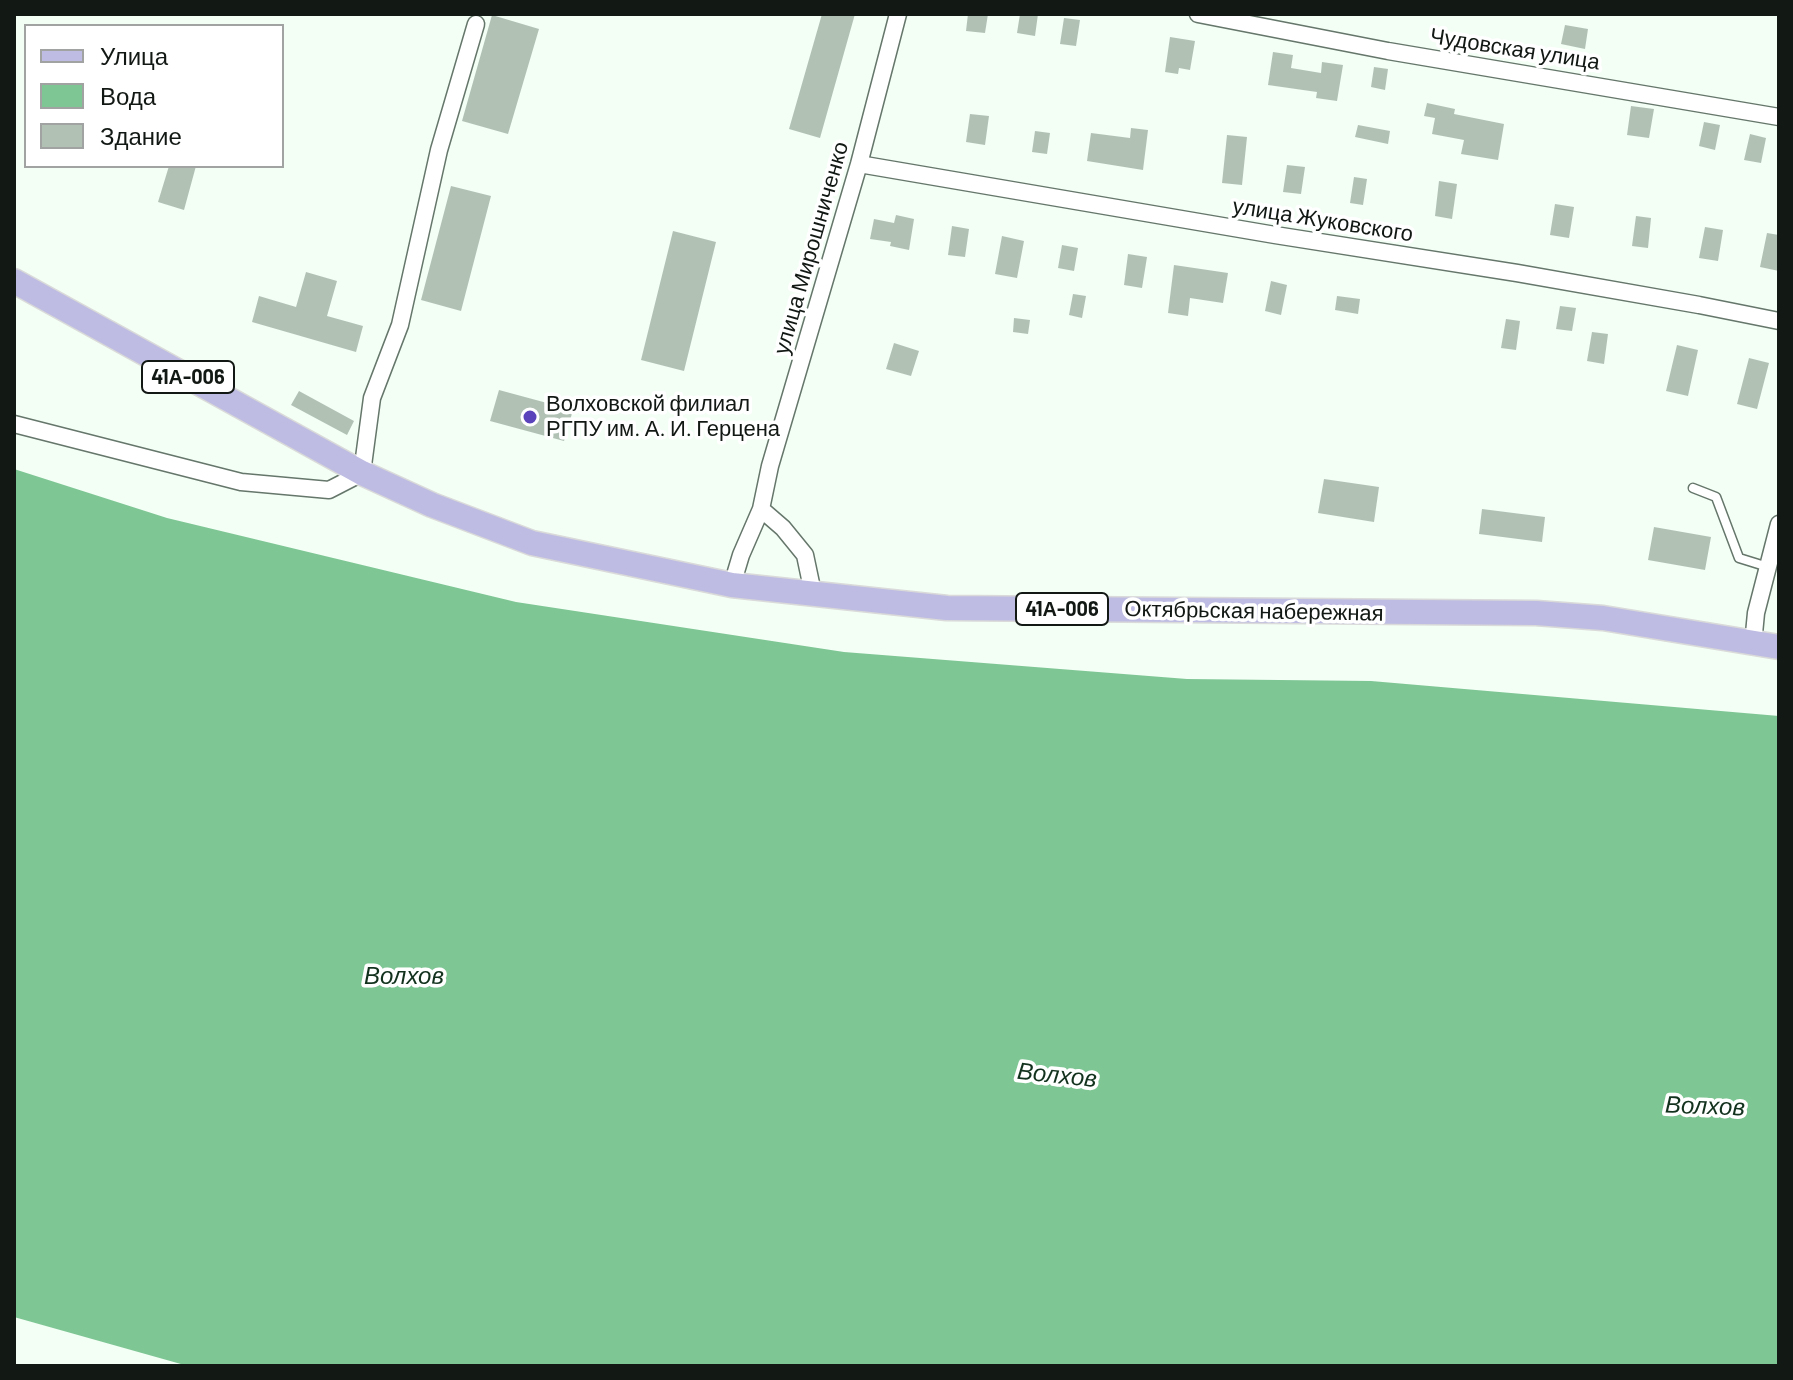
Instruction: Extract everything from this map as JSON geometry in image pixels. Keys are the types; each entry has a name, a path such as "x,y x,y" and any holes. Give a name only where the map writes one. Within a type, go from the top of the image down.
{"main road":[{"name":"41А-006","path":"14,281 362,473"},
{"name":"Октябрьская набережная","path":"362,473 432,505 532,543 732,585 947,608 1536,613 1603,618 1779,647"}],"street":[{"name":"улица Мирошниченко","path":"732,585 761,509 770,466 859,164 898,14"},
{"name":"Чудовская улица","path":"1198,14 1388,51 1779,117"},
{"path":"14,424 241,482 329,490 362,473 372,398 400,325 439,150 476,24"},
{"name":"улица Жуковского","path":"859,164 1578,284 1779,321"},
{"path":"761,509 783,528 805,555 813,593"},
{"path":"1753,644 1756,613 1779,524"}],"lane":[{"path":"1693,488 1716,497 1739,558 1768,567"}],"water":[{"name":"Волхов","path":"14,469 167,518 516,602 844,652 1187,679 1371,681 1779,716 1779,1366 188,1366 14,1317"}],"building":[{"path":"822,14 855,14 820,138 789,129"},
{"path":"968,14 988,14 985,33 966,31"},
{"path":"1020,14 1038,14 1035,36 1017,33"},
{"path":"492,15 539,29 508,134 462,121"},
{"path":"1064,18 1080,20 1076,46 1060,44"},
{"path":"1565,25 1588,29 1585,49 1561,44"},
{"path":"1170,37 1195,41 1190,70 1179,68 1178,74 1165,72"},
{"path":"1273,52 1293,55 1291,68 1321,73 1322,62 1343,65 1337,101 1316,98 1317,92 1268,85"},
{"path":"1374,67 1388,69 1385,90 1371,87"},
{"path":"1427,103 1455,109 1454,114 1504,124 1498,160 1461,154 1464,140 1432,134 1435,118 1424,116"},
{"path":"1631,106 1654,109 1649,138 1627,135"},
{"path":"970,114 989,116 985,145 966,142"},
{"path":"1704,122 1720,125 1715,150 1699,146"},
{"path":"1358,125 1390,131 1388,144 1355,137"},
{"path":"1131,128 1148,130 1143,170 1087,161 1091,133 1130,138"},
{"path":"1035,131 1050,133 1047,154 1032,152"},
{"path":"1750,134 1766,138 1761,163 1744,160"},
{"path":"1227,135 1247,137 1242,185 1222,183"},
{"path":"1287,165 1305,167 1301,194 1283,192"},
{"path":"168,168 195,168 184,210 158,202"},
{"path":"1354,177 1367,179 1363,205 1350,203"},
{"path":"1439,181 1457,184 1452,219 1435,216"},
{"path":"451,186 491,196 461,311 421,300"},
{"path":"1555,204 1574,207 1569,238 1550,235"},
{"path":"896,215 914,219 909,250 890,246 891,242 870,239 874,219 894,223"},
{"path":"1636,216 1651,218 1648,248 1632,246"},
{"path":"952,226 969,229 965,257 948,255"},
{"path":"1705,227 1723,230 1718,261 1699,258"},
{"path":"673,231 716,242 684,371 641,360"},
{"path":"1767,233 1779,235 1779,271 1760,267"},
{"path":"1002,236 1024,241 1017,278 995,274"},
{"path":"1062,245 1078,248 1074,271 1058,268"},
{"path":"1128,254 1147,257 1142,288 1124,285"},
{"path":"1174,265 1228,273 1223,303 1190,298 1188,316 1168,313"},
{"path":"306,272 337,281 327,316 363,326 356,352 252,322 259,296 296,307"},
{"path":"1271,281 1287,285 1281,315 1265,311"},
{"path":"1073,294 1086,296 1082,318 1069,315"},
{"path":"1337,296 1360,299 1358,314 1335,310"},
{"path":"1560,306 1576,308 1572,331 1556,329"},
{"path":"1014,318 1030,320 1028,334 1013,332"},
{"path":"1506,319 1520,321 1516,350 1501,348"},
{"path":"1592,332 1608,334 1604,364 1587,361"},
{"path":"894,343 919,351 911,376 886,369"},
{"path":"1677,345 1698,350 1688,396 1666,391"},
{"path":"1749,358 1769,363 1757,409 1737,404"},
{"path":"499,390 573,410 564,441 490,421"},
{"path":"299,391 354,421 347,435 291,405"},
{"path":"1324,479 1379,487 1374,522 1318,513"},
{"path":"1482,509 1545,517 1542,542 1479,534"},
{"path":"1654,527 1711,537 1705,570 1648,560"}],"place":[{"name":"Волховской филиал РГПУ им. А. И. Герцена","path":"530,417"}]}
